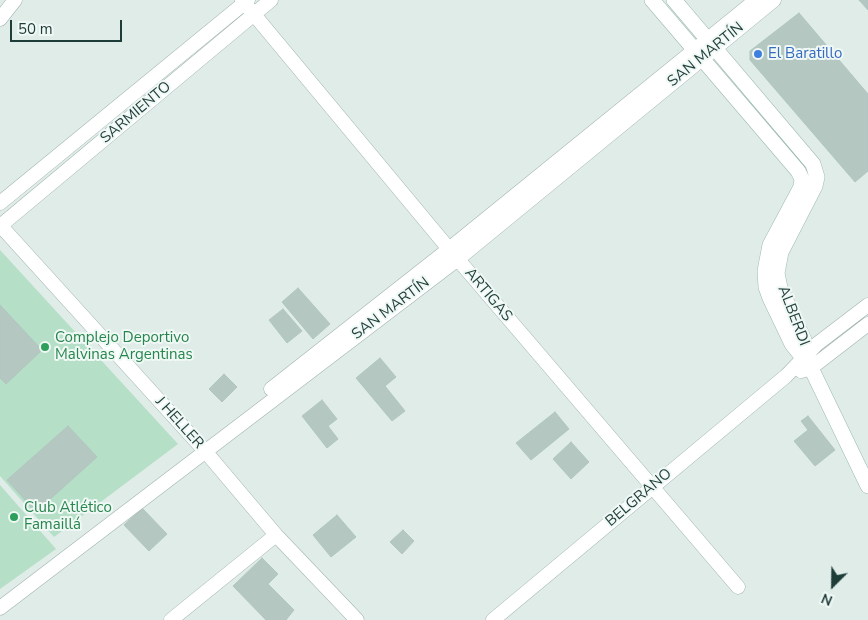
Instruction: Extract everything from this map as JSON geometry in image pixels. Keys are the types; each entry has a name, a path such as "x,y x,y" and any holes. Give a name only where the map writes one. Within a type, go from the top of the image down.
{"street":[{"path":"0,20 16,0"},
{"name":"SARMIENTO","path":"0,226 272,0"},
{"name":"ALBERDI","path":"652,0 798,170 802,179 801,187 770,245 765,271 766,287 770,298 792,344 807,360"},
{"name":"ALBERDI","path":"674,0 813,164 817,178 815,186 781,252 777,273 780,288 804,340 807,360"},
{"name":"SAN MARTÍN","path":"712,44 756,0"},
{"name":"SAN MARTÍN","path":"0,608 202,448 453,254 699,54 774,0"},
{"name":"SARMIENTO","path":"0,204 245,1"},
{"name":"ARTIGAS","path":"245,1 254,15 453,254 651,488 738,587"},
{"name":"J HELLER","path":"0,226 202,448 276,535 353,619"},
{"name":"BELGRANO","path":"493,620 807,360 868,305"},
{"name":"BELGRANO","path":"807,360 868,324"},
{"path":"807,360 868,486"},
{"name":"SAN MARTÍN","path":"0,597 202,448"},
{"path":"170,620 276,535"}],"green space":[{"name":"Complejo Deportivo Malvinas Argentinas","path":"0,250 178,444 54,537 0,476"},
{"name":"Club Atlético Famaillá","path":"0,485 56,549 0,589"}],"building":[{"path":"859,0 868,0 868,10"},
{"path":"799,13 868,94 868,171 855,182 750,60 750,51"},
{"path":"298,288 330,324 313,339 282,302"},
{"path":"0,305 42,350 6,384 0,378"},
{"path":"283,309 302,331 287,343 269,320"},
{"path":"380,358 396,377 385,386 405,411 392,421 356,378"},
{"path":"224,374 237,387 222,402 209,389"},
{"path":"322,400 337,419 328,426 338,439 327,448 302,416"},
{"path":"555,412 569,429 531,460 516,443"},
{"path":"808,416 835,450 815,466 794,441 808,430 801,421"},
{"path":"68,426 97,457 36,512 7,480"},
{"path":"571,442 589,462 571,479 553,459"},
{"path":"142,508 167,534 149,551 124,525"},
{"path":"337,515 356,537 331,557 313,535"},
{"path":"403,530 414,541 402,554 390,542"},
{"path":"262,558 278,574 268,584 294,610 286,620 266,620 233,586"}],"place":[{"name":"El Baratillo","path":"758,54"},
{"name":"Complejo Deportivo Malvinas Argentinas","path":"45,347"},
{"name":"Club Atlético Famaillá","path":"14,517"}]}
